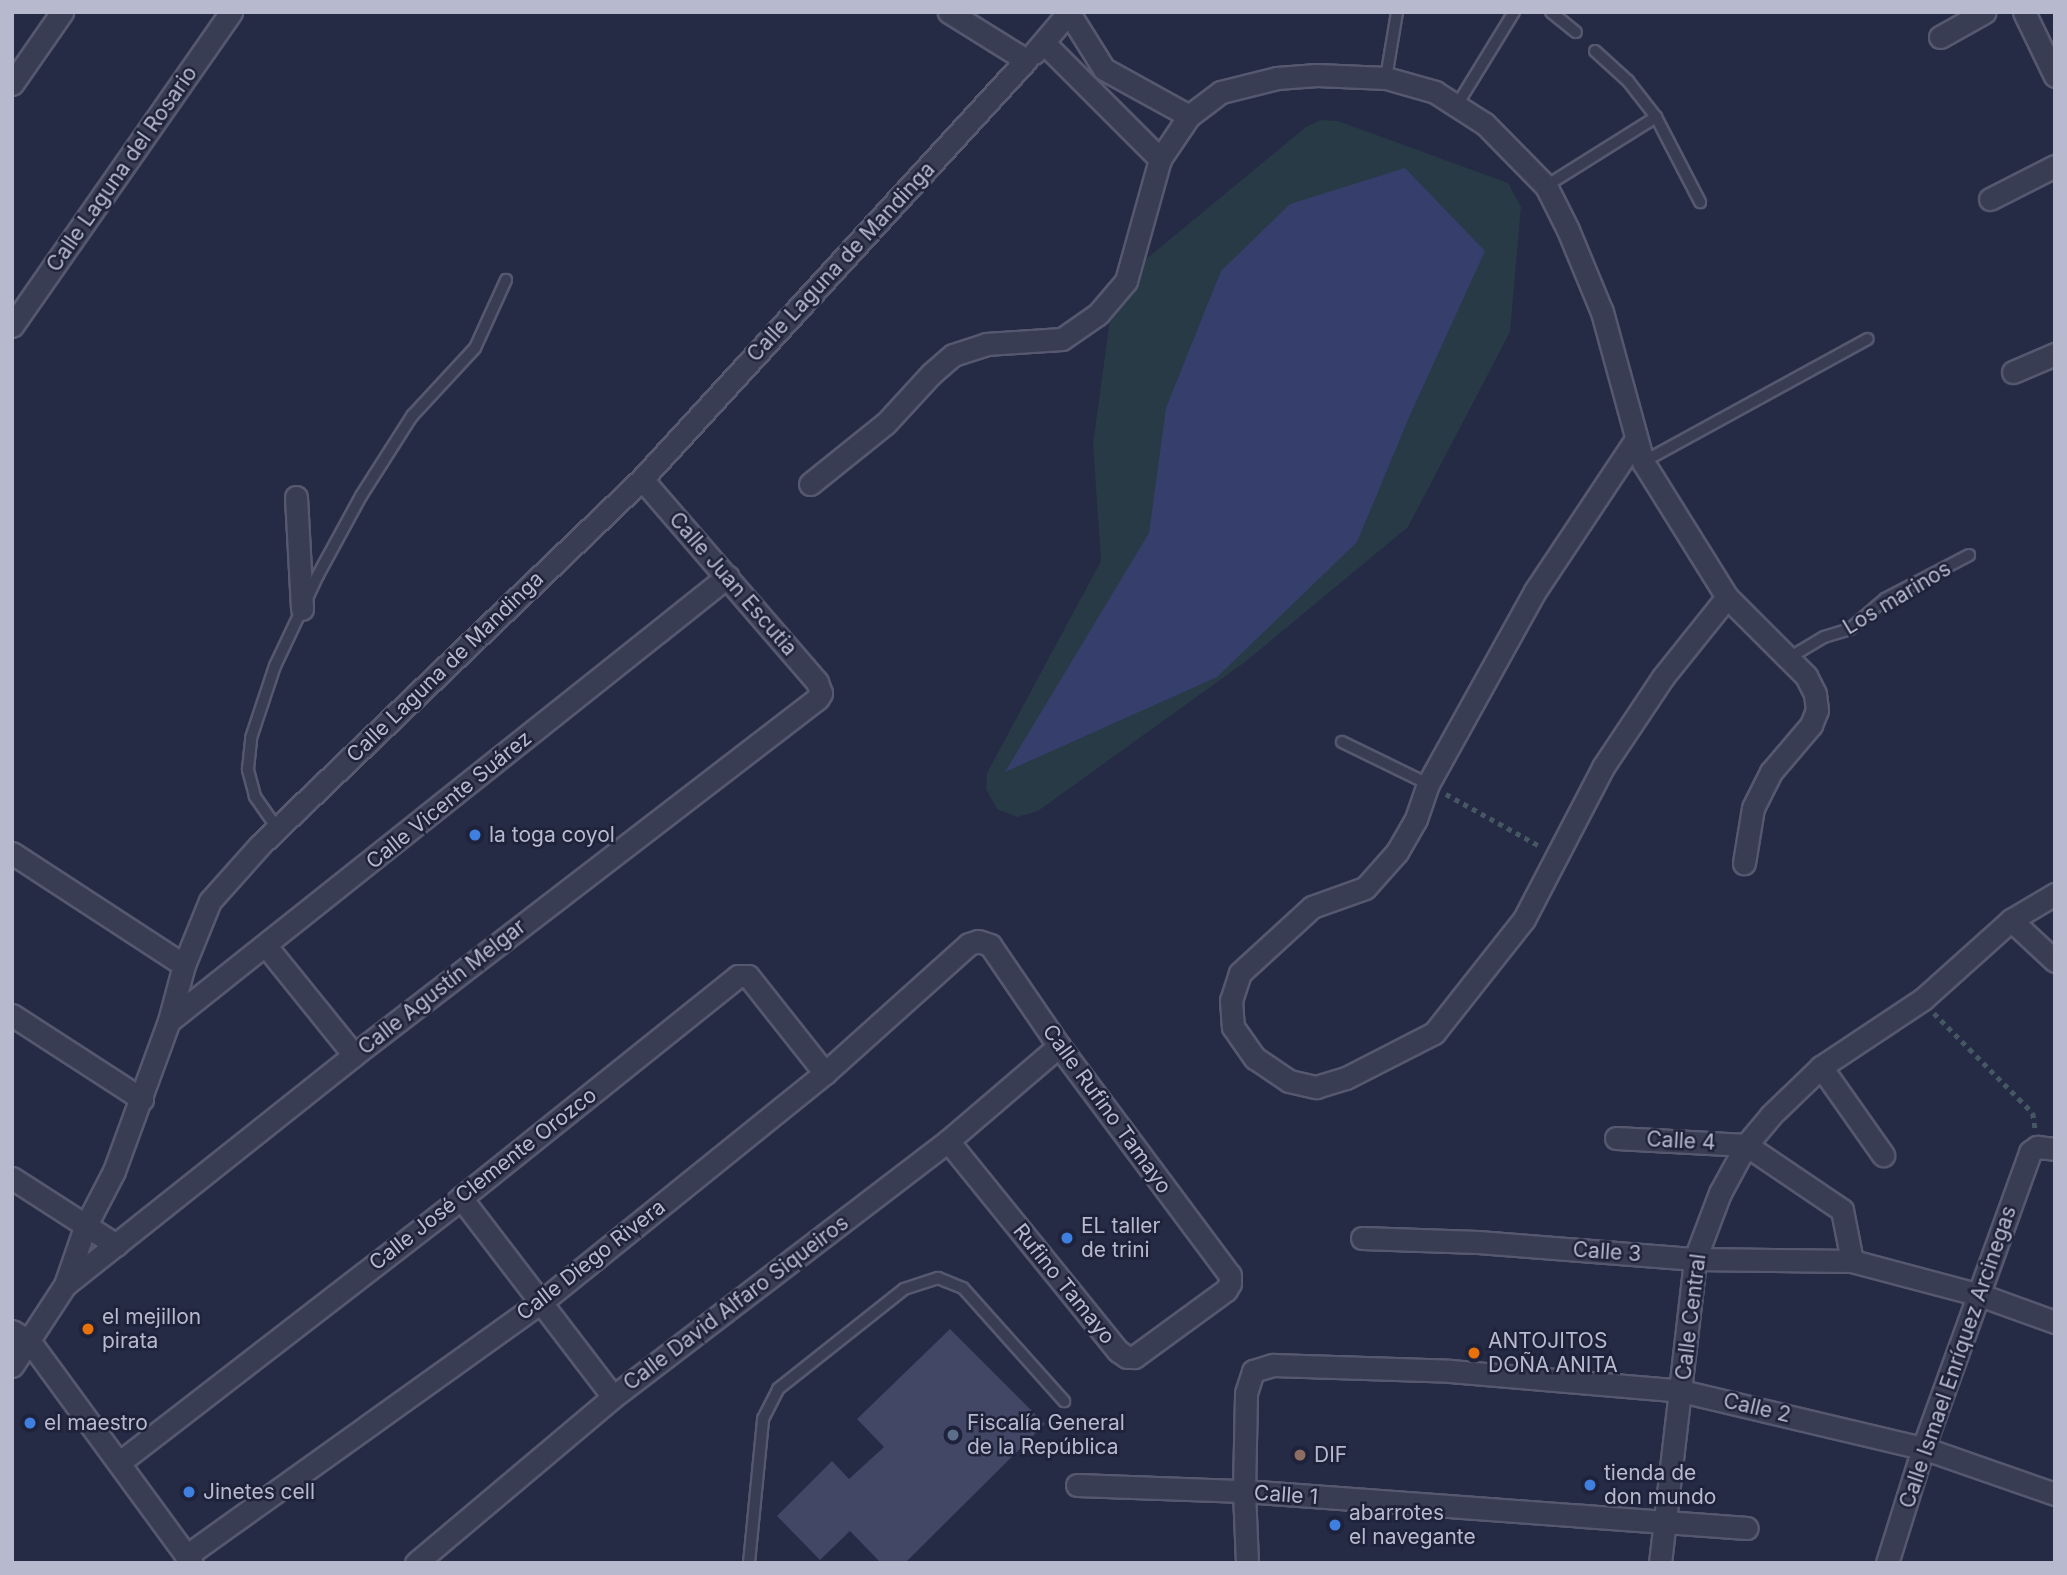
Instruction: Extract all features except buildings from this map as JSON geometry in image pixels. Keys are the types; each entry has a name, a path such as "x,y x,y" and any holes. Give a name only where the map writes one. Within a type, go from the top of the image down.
{"street":[{"path":"12,84 62,12"},
{"name":"Calle Laguna del Rosario","path":"12,326 231,12"},
{"path":"949,12 1026,60 1045,44 1069,13 1104,69 1189,116"},
{"path":"1940,37 1985,12"},
{"path":"2024,12 2054,72"},
{"path":"1045,44 1160,159"},
{"name":"Calle Laguna de Mandinga","path":"12,1366 21,1336 65,1285 85,1227 114,1171 169,1021 184,965 210,901 278,828 642,479 1026,60"},
{"path":"1091,90 1104,69"},
{"path":"810,484 886,423 931,374 953,355 986,344 1062,339 1098,314 1126,281 1160,159 1189,116 1220,92 1243,85 1317,75 1386,78 1435,92 1457,105 1509,146 1546,186 1568,230 1602,312 1643,462 1727,597 1807,676 1815,694 1817,710 1811,725 1771,772 1753,808 1744,863"},
{"path":"1990,200 2055,166"},
{"path":"2013,372 2055,354"},
{"path":"1636,439 1535,591 1428,784 1416,819 1385,868 1365,888 1312,907 1240,973 1231,1000 1233,1027 1255,1058 1289,1081 1316,1087 1346,1078 1434,1033 1524,919 1603,767 1663,677 1727,597"},
{"name":"Calle Juan Escutia","path":"642,479 817,682 821,693"},
{"path":"296,497 302,609"},
{"name":"Calle Vicente Suárez","path":"169,1021 727,576"},
{"name":"Calle Agustín Melgar","path":"65,1285 354,1055 821,693"},
{"path":"12,853 184,965"},
{"name":"Calle Central","path":"1660,1563 1695,1259 1720,1193 1746,1145 1770,1116 1821,1067 1922,1000 2011,920 2055,894"},
{"path":"2011,920 2055,961"},
{"name":"Calle Rufino Tamayo","path":"978,941 990,945 1059,1046 1230,1275 1230,1283"},
{"name":"Calle Diego Rivera","path":"189,1559 540,1303 825,1073 969,944 978,941"},
{"path":"265,946 354,1055"},
{"name":"Calle José Clemente Orozco","path":"120,1462 461,1198 738,976 748,976 825,1073"},
{"path":"12,1015 142,1099"},
{"name":"Calle David Alfaro Siqueiros","path":"416,1563 613,1398 948,1141 1059,1046"},
{"path":"1821,1067 1883,1155"},
{"name":"Calle 4","path":"1616,1138 1746,1145"},
{"name":"Rufino Tamayo","path":"948,1141 1118,1351 1127,1357 1134,1357 1144,1350 1226,1290 1230,1283"},
{"path":"1746,1145 1842,1210 1853,1261"},
{"name":"Calle Ismael Enríquez Arcinegas","path":"1887,1563 1923,1448 1980,1295 2040,1149"},
{"path":"12,1178 116,1245"},
{"path":"461,1198 613,1398"},
{"name":"Calle 3","path":"1362,1238 1478,1242 1695,1259 1853,1261 1980,1295 2055,1322"},
{"path":"21,1336 120,1462 189,1559"},
{"name":"Calle 2","path":"1244,1492 1246,1393 1253,1371 1273,1365 1450,1371 1681,1391 1923,1448 2055,1494"},
{"name":"Calle 1","path":"1077,1485 1244,1492 1747,1528"},
{"path":"1244,1492 1247,1563"}],"lane":[{"path":"1386,78 1397,12"},
{"path":"1457,105 1514,12"},
{"path":"1551,12 1576,32"},
{"path":"1595,51 1628,81 1656,117 1700,202"},
{"path":"1546,186 1656,117"},
{"path":"278,828 255,796 248,768 251,738 275,666 361,496 412,416 475,348 506,280"},
{"path":"1643,462 1868,338"},
{"name":"Los marinos","path":"1787,659 1824,637 1850,629 1885,599 1969,555"},
{"path":"1342,742 1428,784"},
{"path":"749,1563 763,1419 778,1388 904,1289 938,1279 963,1289 1063,1401"}],"path":[{"path":"1428,784 1559,856"},
{"path":"1922,1000 2033,1113 2040,1149"}],"shaded area":[{"path":"1321,120 1338,121 1508,183 1521,207 1510,332 1408,527 1245,662 1038,811 1017,817 997,809 986,789 987,773 1101,561 1093,444 1113,297 1122,279 1306,127"}],"water":[{"path":"1405,168 1485,251 1410,415 1357,542 1217,677 1005,772 1149,533 1166,408 1221,271 1290,204"}],"place":[{"name":"la toga coyol","path":"475,835"},
{"name":"EL taller de trini","path":"1067,1238"},
{"name":"el mejillon pirata","path":"88,1329"},
{"name":"ANTOJITOS DOÑA ANITA","path":"1474,1353"},
{"name":"el maestro","path":"30,1423"},
{"name":"Fiscalía General de la República","path":"953,1435"},
{"name":"DIF","path":"1300,1455"},
{"name":"tienda de don mundo","path":"1590,1485"},
{"name":"Jinetes cell","path":"189,1492"},
{"name":"abarrotes el navegante","path":"1335,1525"}]}
